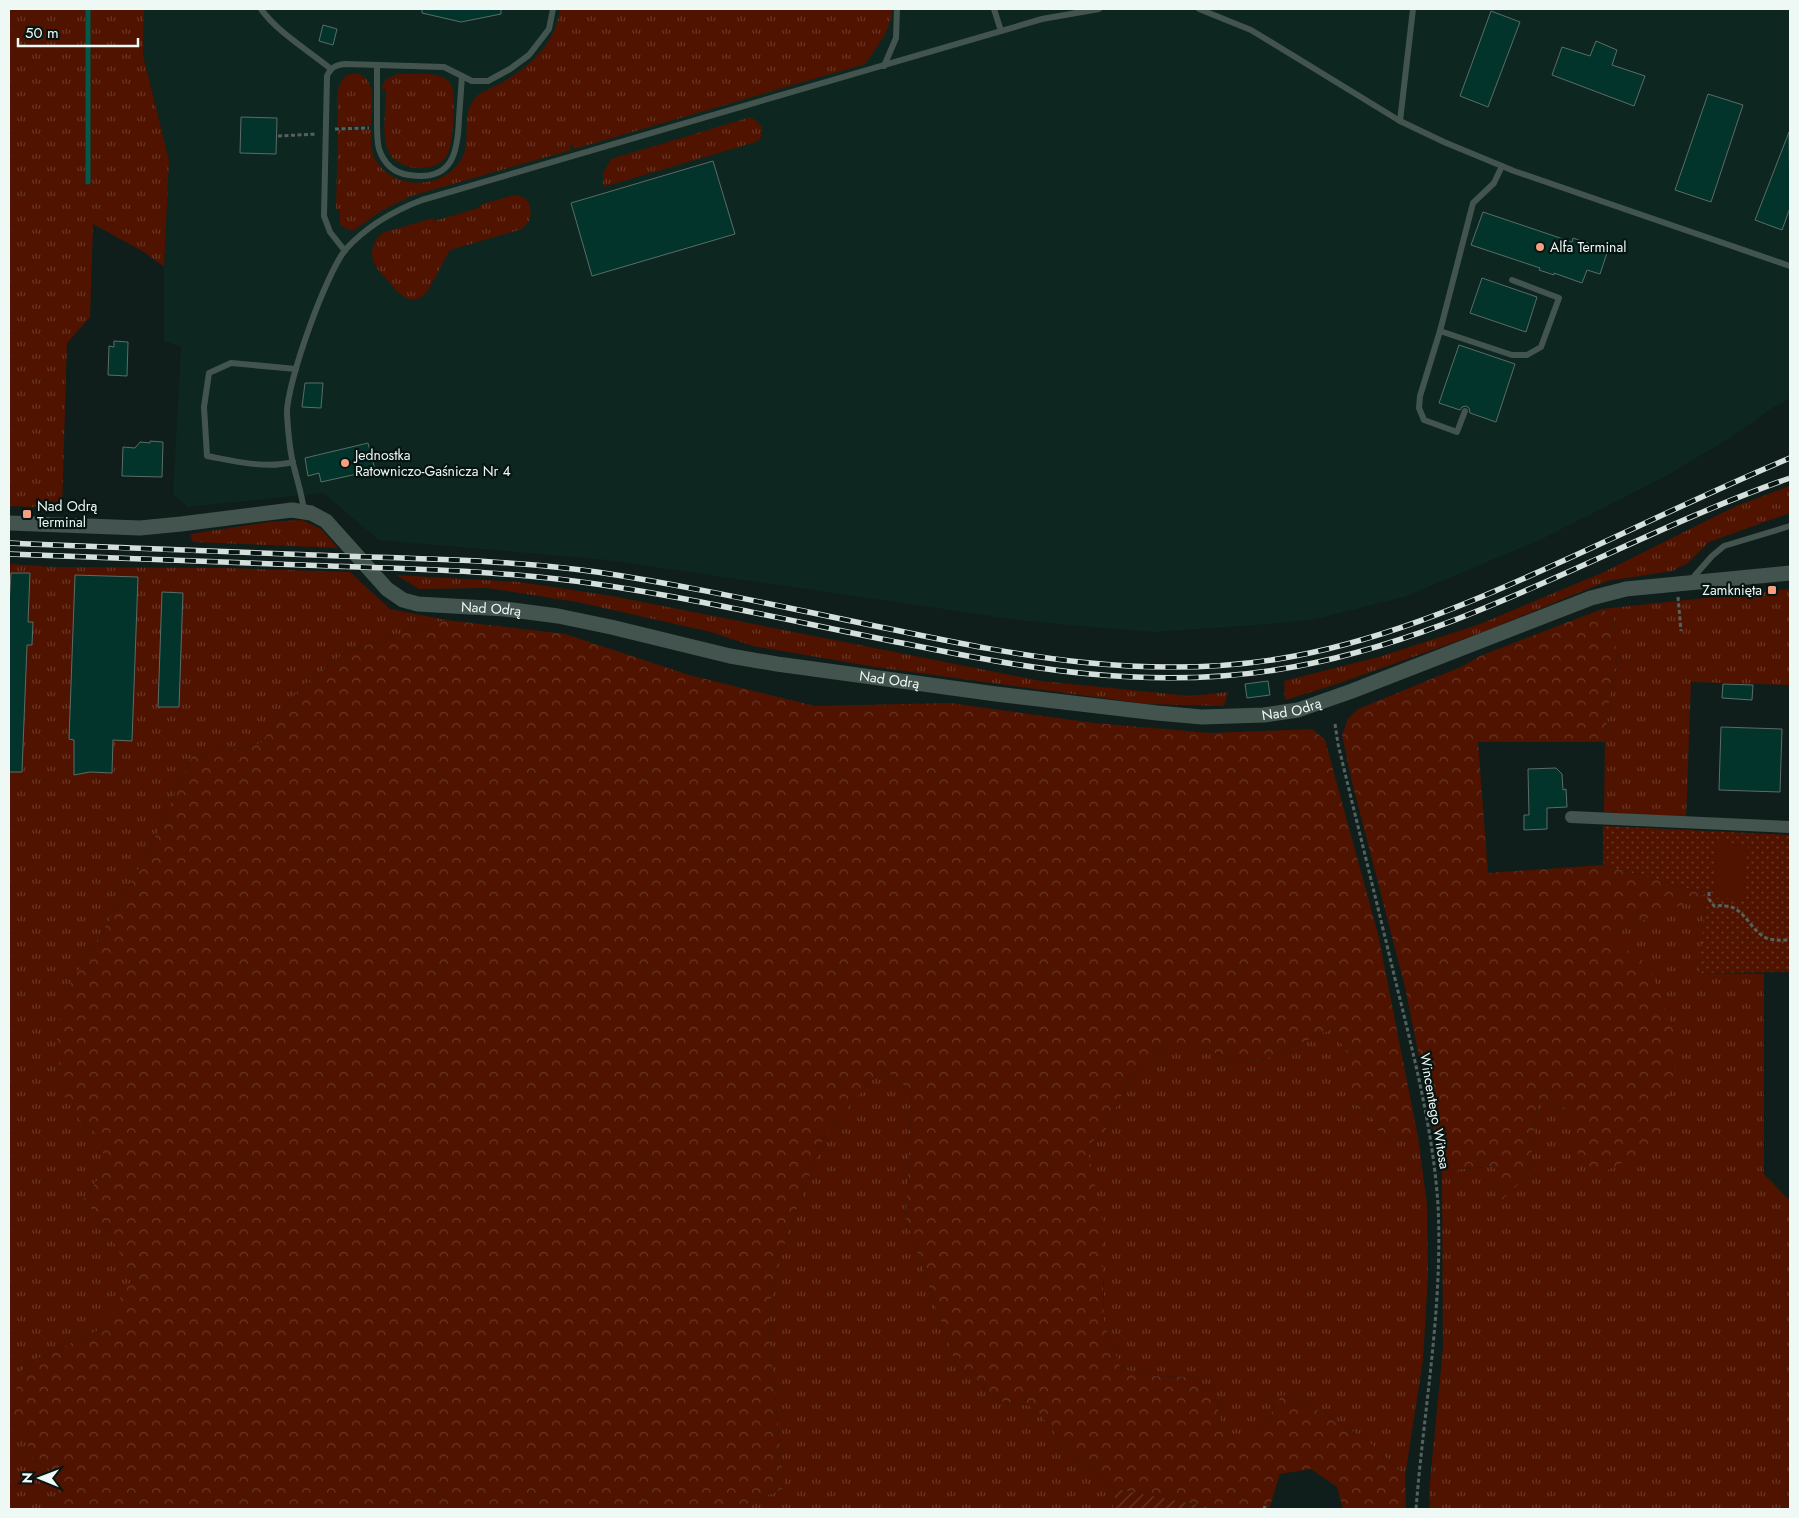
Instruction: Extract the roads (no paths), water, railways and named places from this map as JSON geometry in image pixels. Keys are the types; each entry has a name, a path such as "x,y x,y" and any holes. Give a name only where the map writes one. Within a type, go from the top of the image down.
{"street":[{"name":"Nad Odrą","path":"9,523 140,528 286,510 304,511 330,524 387,589 411,602 425,605 505,609 558,616 730,656 777,664 1157,714 1202,717 1264,715 1298,710 1327,701 1591,598 1626,588 1790,572"},
{"path":"1571,817 1790,827"}],"lane":[{"path":"261,9 266,17 281,30 331,69"},
{"path":"344,251 330,232 324,216 327,76 331,69 337,65 345,64 444,67 472,81 488,81 510,69 529,55 549,29 553,9"},
{"path":"884,66 896,38 897,9"},
{"path":"994,9 1001,32"},
{"path":"304,511 293,462 287,412 296,369 324,293 344,251 362,233 386,217 422,200 1042,19 1099,9"},
{"path":"1199,9 1251,30 1400,121 1446,143 1502,166 1790,266"},
{"path":"1400,121 1413,9"},
{"path":"377,65 379,148 389,166 398,172 410,175 422,176 438,172 449,164 455,155 458,140 462,76"},
{"path":"1465,412 1456,432 1424,420 1420,408 1420,396 1440,331 1472,203 1494,183 1502,166"},
{"path":"1440,331 1512,355 1527,355 1541,347 1559,298 1512,280"},
{"path":"293,462 283,464 245,463 207,456 204,407 210,374 231,363 296,369"},
{"path":"1689,582 1712,556 1724,546 1790,526"}],"waterway":[{"path":"88,9 88,182"}],"railway":[{"path":"9,543 469,561 565,568 672,585 943,640 1038,657 1132,666 1229,665 1314,652 1385,633 1420,621 1522,579 1790,458"},
{"path":"9,554 430,570 530,576 596,584 673,597 949,652 1042,668 1087,674 1133,677 1227,676 1275,670 1343,656 1408,637 1473,613 1726,502 1790,478"}],"place":[{"name":"Alfa Terminal","path":"1540,247"},
{"name":"Jednostka Ratowniczo-Gaśnicza Nr 4","path":"345,463"},
{"name":"Nad Odrą Terminal","path":"27,514"},
{"name":"Zamknięta","path":"1772,590"}]}
